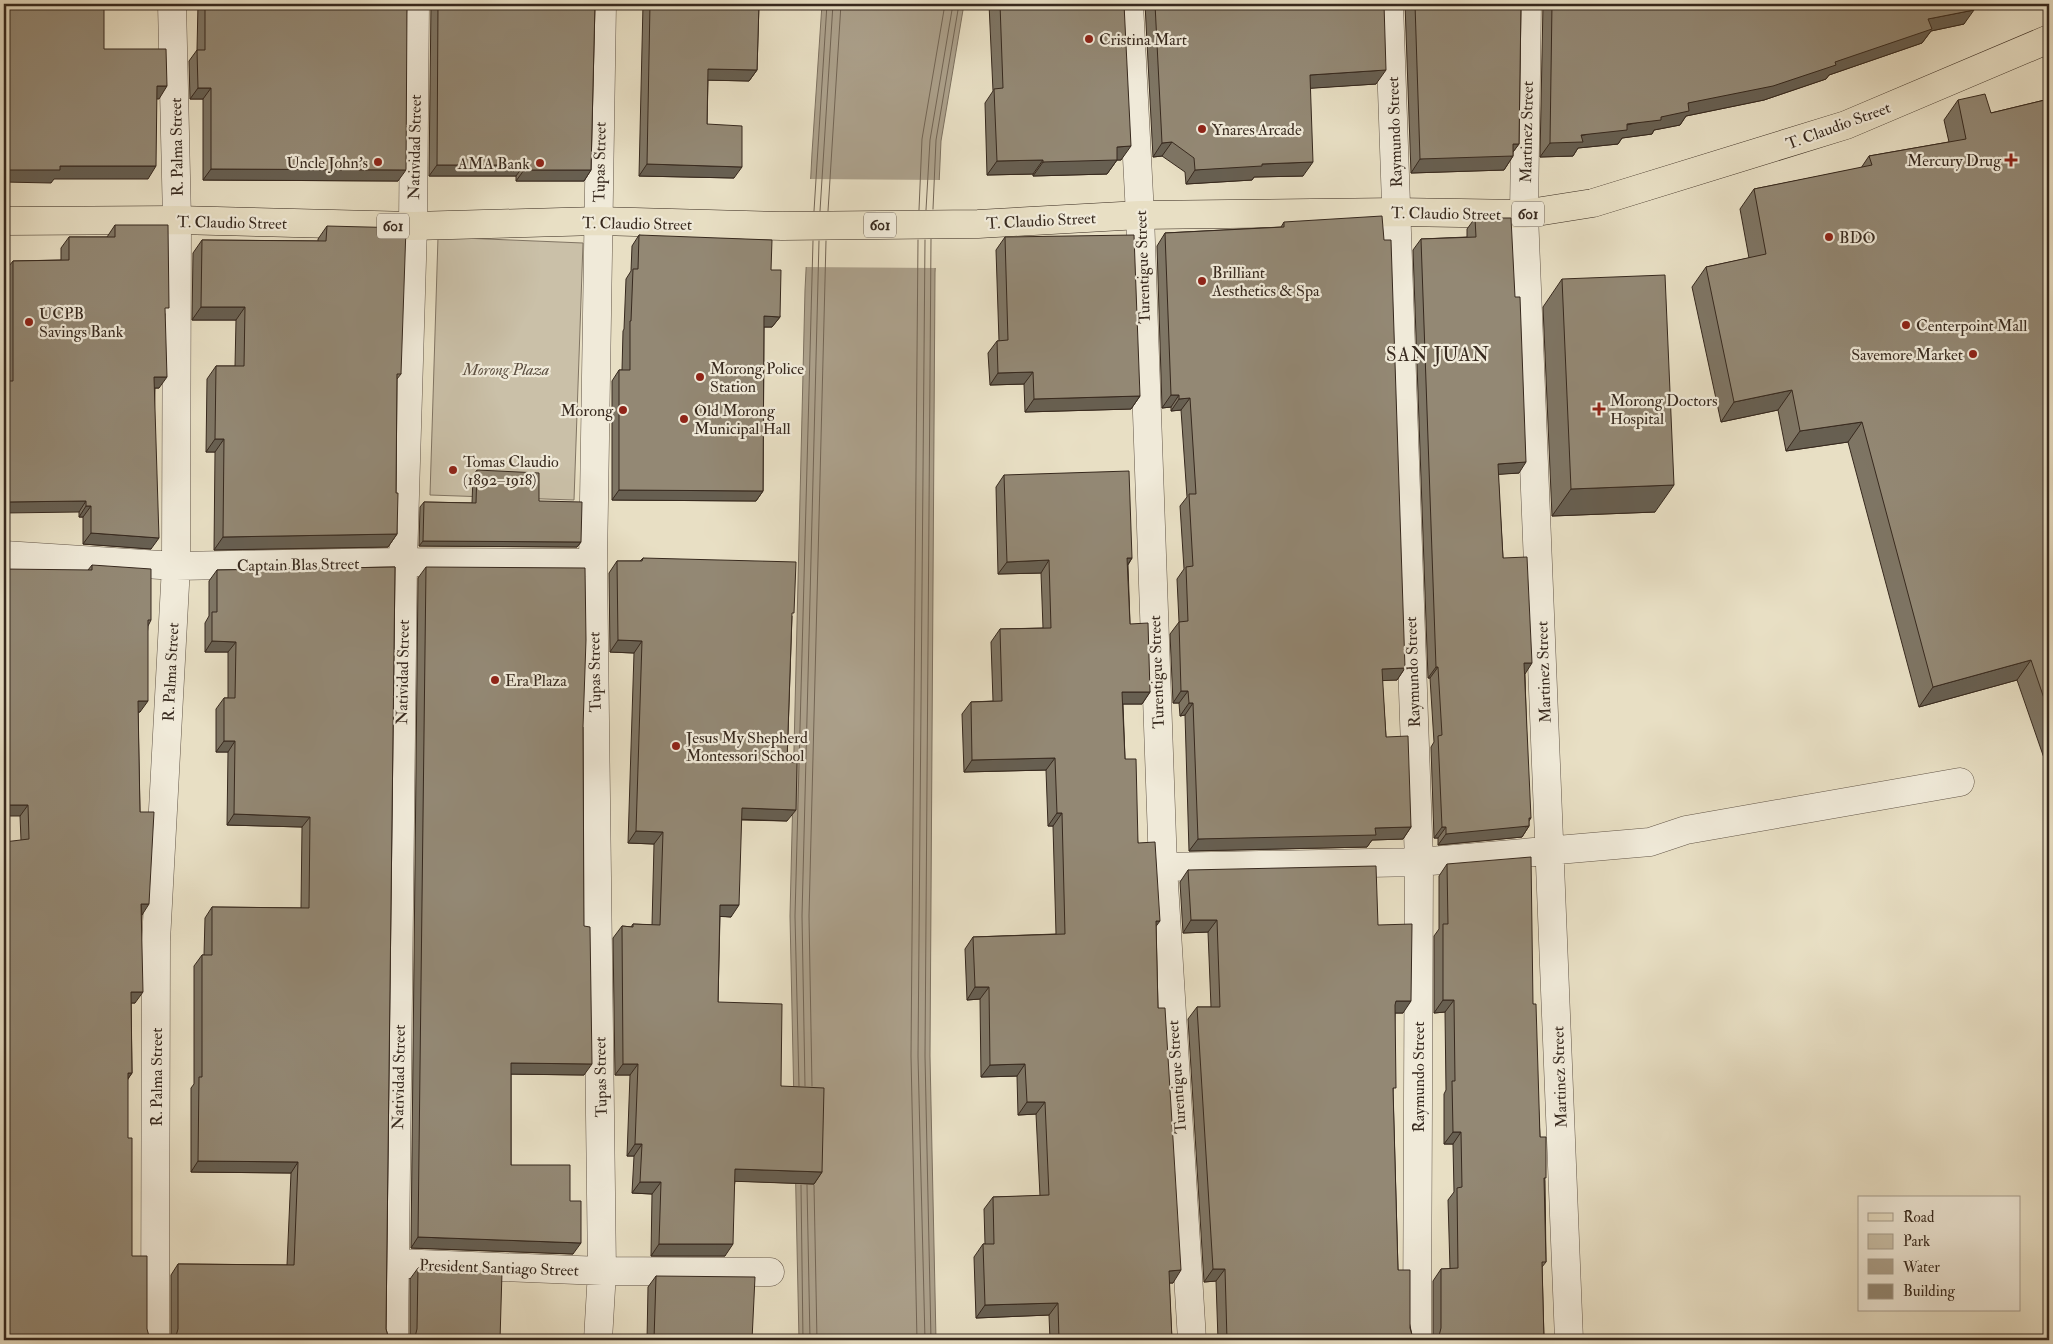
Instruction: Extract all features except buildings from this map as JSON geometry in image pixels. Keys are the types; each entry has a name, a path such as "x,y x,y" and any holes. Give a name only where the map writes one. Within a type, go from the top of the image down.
{"main road":[{"name":"T. Claudio Street","path":"4,221 177,220 413,226 598,221 782,226 978,224 1140,214 1396,212 1524,214 1594,203 1846,125 2048,45"}],"street":[{"name":"R. Palma Street","path":"155,1340 156,940 176,566 177,220 172,4"},
{"name":"Natividad Street","path":"394,1340 403,562 413,226 415,4"},
{"name":"Tupas Street","path":"598,1340 602,1271 593,563 602,4"},
{"name":"Turentigue Street","path":"1129,4 1140,214 1163,867 1192,1340"},
{"name":"Raymundo Street","path":"1389,4 1419,862 1417,1340"},
{"name":"Martinez Street","path":"1527,4 1524,214 1569,1340"},
{"name":"Captain Blas Street","path":"4,555 176,566 403,562 593,563"},
{"path":"1163,867 1419,862 1650,842 1686,830 1960,782"},
{"name":"President Santiago Street","path":"396,1263 602,1271 770,1272"}],"green space":[{"name":"Morong Plaza","path":"438,237 583,243 574,500 430,495"}],"water":[{"path":"822,4 964,4 941,141 935,273 930,1056 936,1340 799,1340 790,916 805,290"}],"pier":[{"path":"808,179 942,180 937,268 804,267"}],"place":[{"name":"Cristina Mart","path":"1089,39"},
{"name":"Ynares Arcade","path":"1202,129"},
{"name":"Mercury Drug","path":"2011,160"},
{"name":"Uncle John's","path":"378,162"},
{"name":"AMA Bank","path":"540,163"},
{"name":"BDO","path":"1829,237"},
{"name":"Brilliant Aesthetics & Spa","path":"1202,281"},
{"name":"UCPB Savings Bank","path":"29,322"},
{"name":"Centerpoint Mall","path":"1906,325"},
{"name":"Savemore Market","path":"1973,354"},
{"name":"Morong Police Station","path":"700,377"},
{"name":"Morong Doctors Hospital","path":"1599,409"},
{"name":"Morong","path":"623,410"},
{"name":"Old Morong Municipal Hall","path":"684,419"},
{"name":"Tomas Claudio (1892–1918)","path":"453,470"},
{"name":"Era Plaza","path":"495,680"},
{"name":"Jesus My Shepherd Montessori School","path":"676,746"}],"district":[{"name":"SAN JUAN","path":"1438,354"}]}
